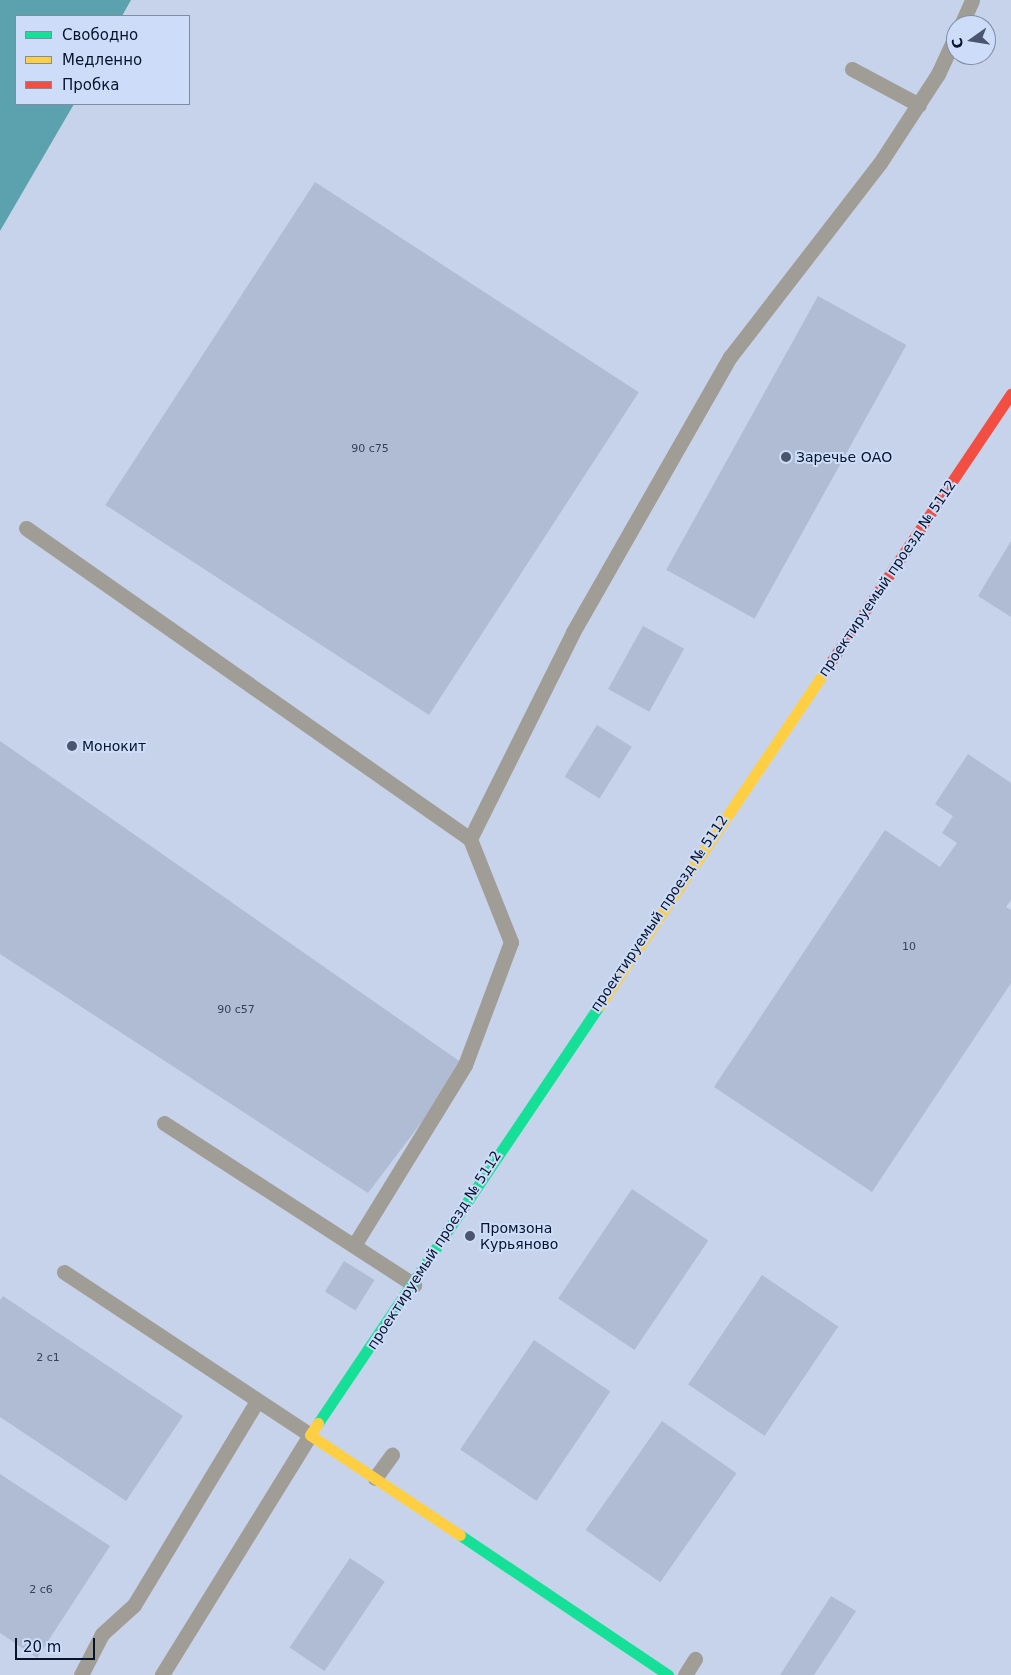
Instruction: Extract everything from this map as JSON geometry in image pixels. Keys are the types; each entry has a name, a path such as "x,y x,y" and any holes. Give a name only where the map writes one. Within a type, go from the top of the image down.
{"street":[{"name":"проектируемый проезд № 5112","path":"310,1435 414,1285 460,1208 1011,394"},
{"path":"310,1435 668,1675"}],"lane":[{"path":"965,15 972,0"},
{"path":"470,839 573,632 730,357 880,163 919,105 946,54"},
{"path":"852,70 919,105"},
{"path":"26,528 470,839 511,942 465,1065 355,1244"},
{"path":"164,1123 355,1244 414,1285"},
{"path":"64,1272 310,1435 162,1675"},
{"path":"81,1675 102,1634 134,1605 257,1401"},
{"path":"375,1478 392,1455"},
{"path":"685,1675 696,1659"}],"shaded area":[{"path":"0,0 131,0 123,15 15,15 15,105 73,105 0,231"}],"building":[{"path":"315,182 639,392 429,715 105,505"},
{"name":"Заречье ОАО","path":"818,296 906,345 755,619 666,570"},
{"path":"1011,541 1011,617 978,596"},
{"path":"643,626 684,649 649,712 608,689"},
{"path":"597,725 632,747 599,798 565,777"},
{"path":"0,741 465,1065 368,1193 0,954"},
{"path":"968,754 1011,783 1011,900 1006,907 1011,910 1011,983 872,1192 714,1087 885,830 940,867 957,843 942,833 953,816 935,804"},
{"path":"632,1189 708,1240 634,1350 558,1298"},
{"path":"344,1261 375,1280 355,1311 325,1292"},
{"path":"762,1275 838,1326 764,1436 688,1384"},
{"path":"3,1296 183,1416 126,1501 0,1417 0,1300"},
{"path":"534,1340 610,1391 536,1501 460,1449"},
{"path":"662,1421 737,1473 660,1582 586,1530"},
{"path":"0,1474 110,1546 37,1658 0,1633"},
{"path":"350,1558 385,1581 324,1671 290,1648"},
{"path":"831,1596 856,1611 814,1675 780,1675"}],"traffic: fast":[{"path":"318,1423 599,1006"},
{"path":"460,1535 668,1675"}],"traffic: slow":[{"path":"599,1006 832,660"},
{"path":"318,1423 310,1435 460,1535"}],"traffic: jam":[{"path":"832,660 1011,394"}],"place":[{"name":"Заречье ОАО","path":"786,457"},
{"name":"Монокит","path":"72,746"},
{"name":"Промзона Курьяново","path":"470,1236"}]}
